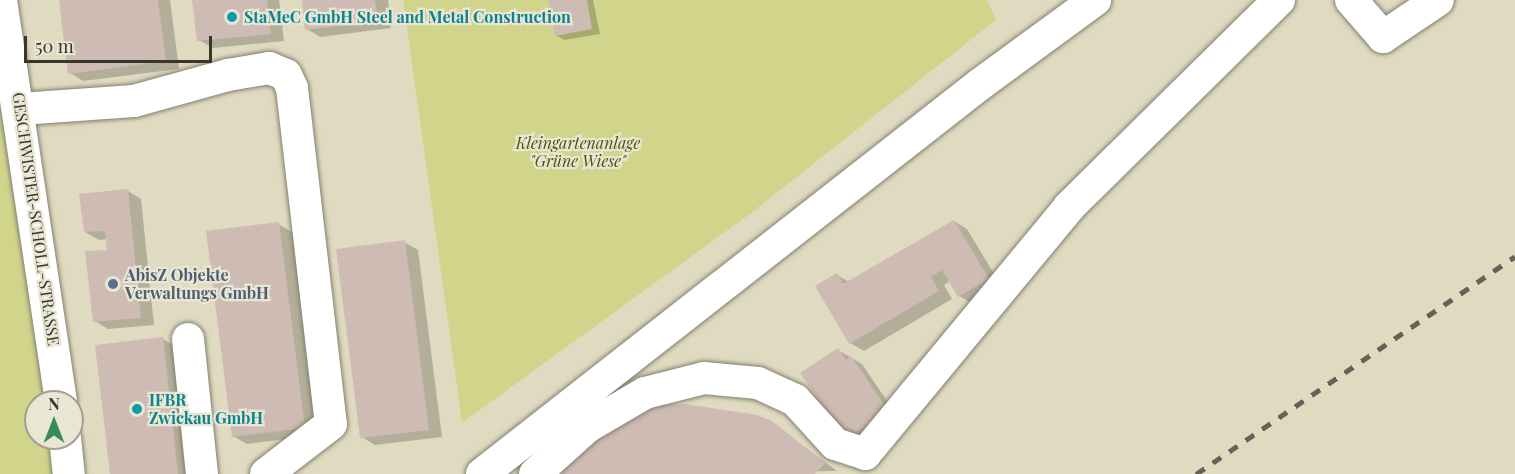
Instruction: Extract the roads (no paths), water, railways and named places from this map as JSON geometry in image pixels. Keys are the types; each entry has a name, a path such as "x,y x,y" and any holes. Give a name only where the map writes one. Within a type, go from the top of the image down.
{"street":[{"name":"GESCHWISTER-SCHOLL-STRASSE","path":"1,0 5,55 21,109 59,390"},
{"path":"482,474 970,92 1095,0"},
{"path":"535,474 587,427 645,393 704,378 758,383 795,400 835,444 865,454 1069,207 1279,0"},
{"path":"1351,0 1383,37 1438,0"},
{"path":"21,109 134,101 228,75 269,68 286,75 292,88 331,424 266,474"},
{"path":"188,339 202,474"},
{"path":"66,450 69,474"}],"railway":[{"path":"1196,474 1515,256"}],"place":[{"name":"StaMeC GmbH Steel and Metal Construction","path":"232,17"},
{"name":"AbisZ Objekte Verwaltungs GmbH","path":"113,284"},
{"name":"IFBR Zwickau GmbH","path":"137,409"}],"park label":[{"name":"Kleingartenanlage \"Grüne Wiese\"","path":"578,152"}]}
